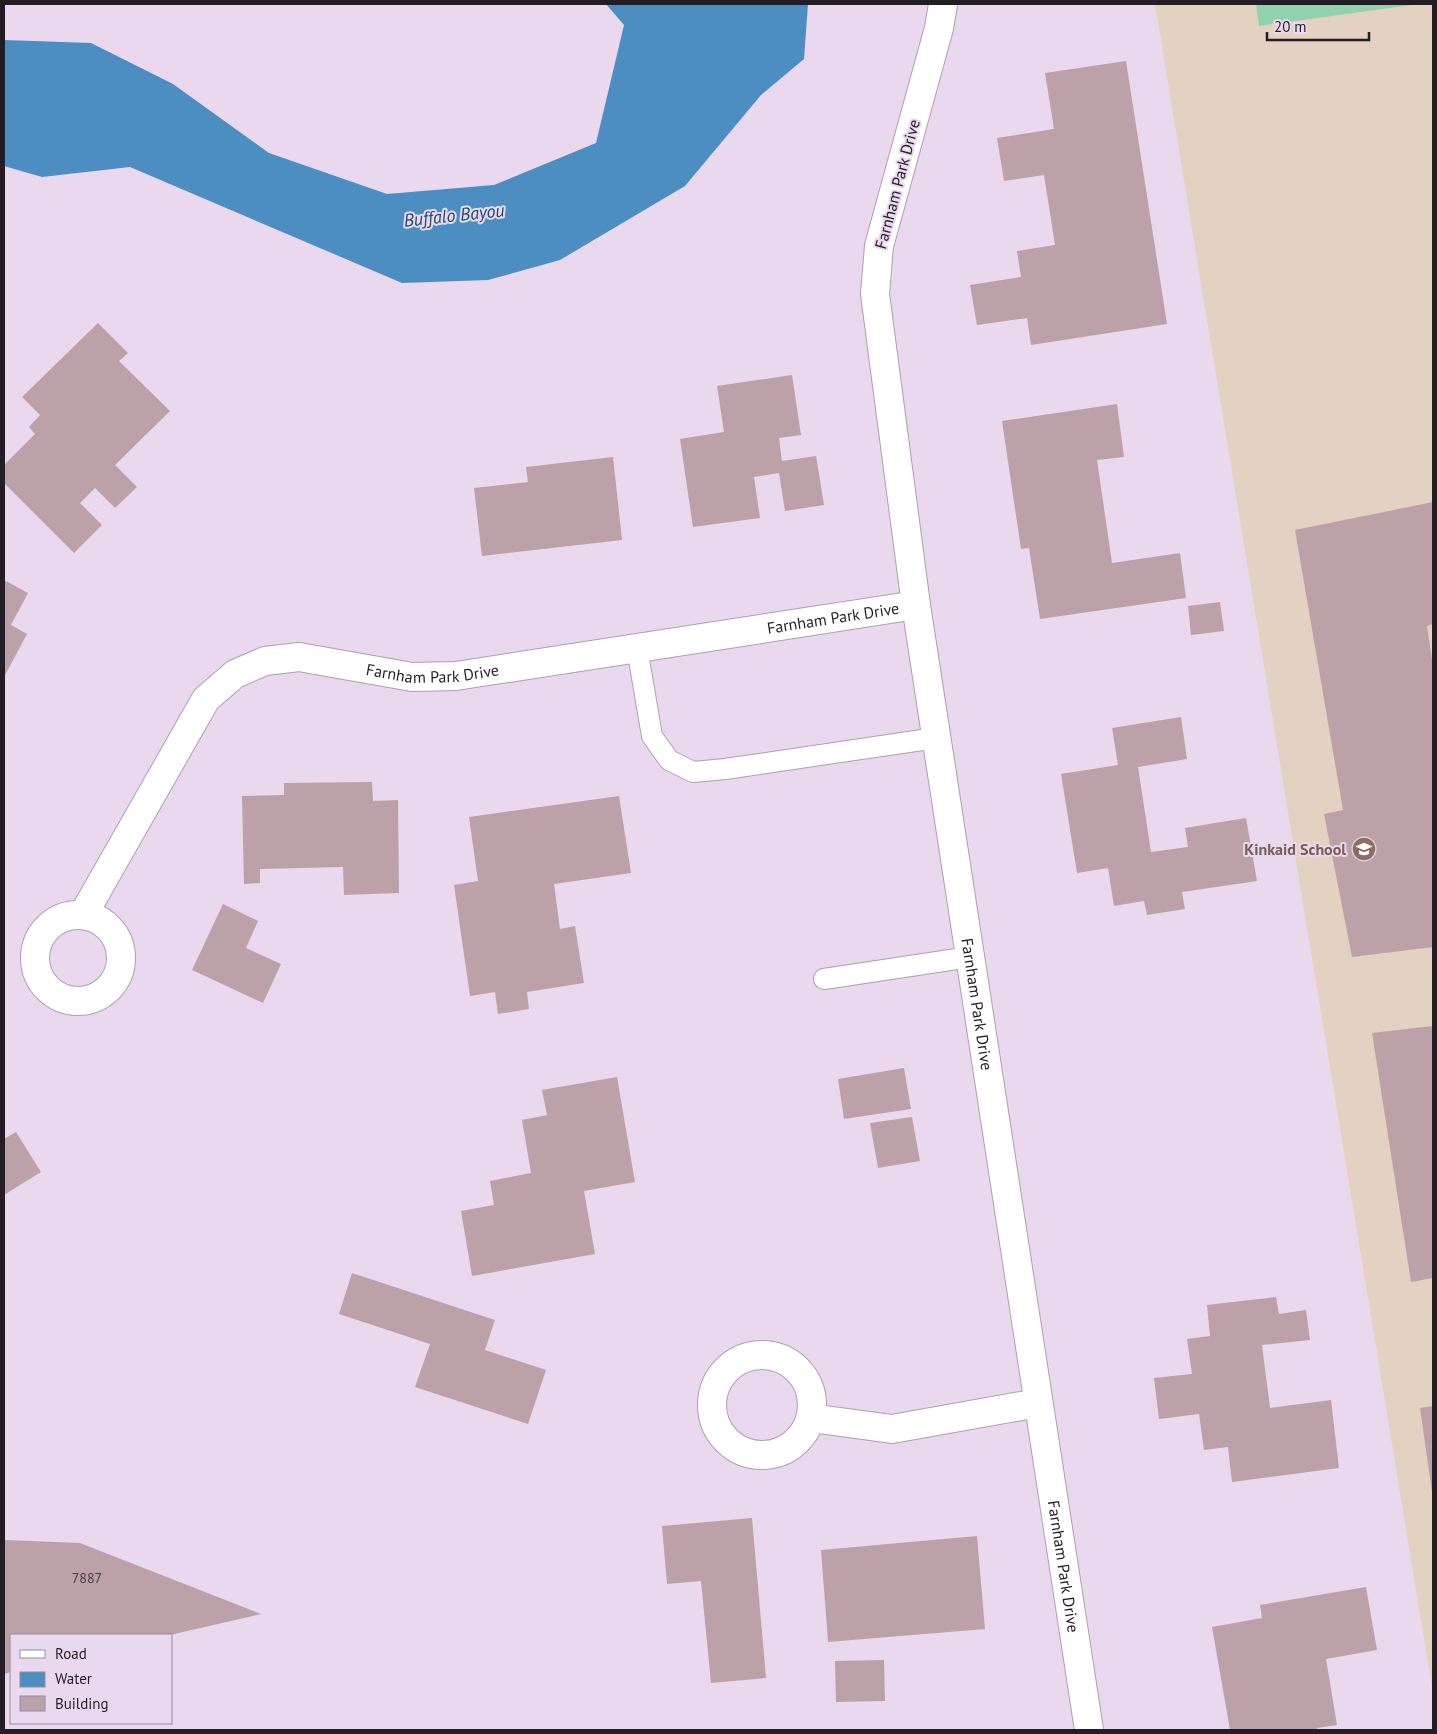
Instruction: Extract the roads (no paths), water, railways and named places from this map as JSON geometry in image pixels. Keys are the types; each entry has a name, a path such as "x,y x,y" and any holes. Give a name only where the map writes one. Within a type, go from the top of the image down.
{"street":[{"name":"Farnham Park Drive","path":"943,4 939,28 879,246 875,294 916,605 1089,1730"},
{"name":"Farnham Park Drive","path":"83,915 206,699 235,674 265,661 299,657 412,677 456,676 916,605"},
{"path":"811,1418 892,1429 1038,1403"}],"lane":[{"path":"637,648 652,736 669,760 693,772 936,738"},
{"path":"824,979 970,957"}],"water":[{"name":"Buffalo Bayou","path":"606,4 808,4 804,59 761,95 685,186 560,260 488,280 402,283 130,167 42,177 4,166 4,40 91,43 173,84 269,153 387,194 494,185 596,143 624,25"}],"place":[{"name":"Kinkaid School","path":"1364,849"}]}
